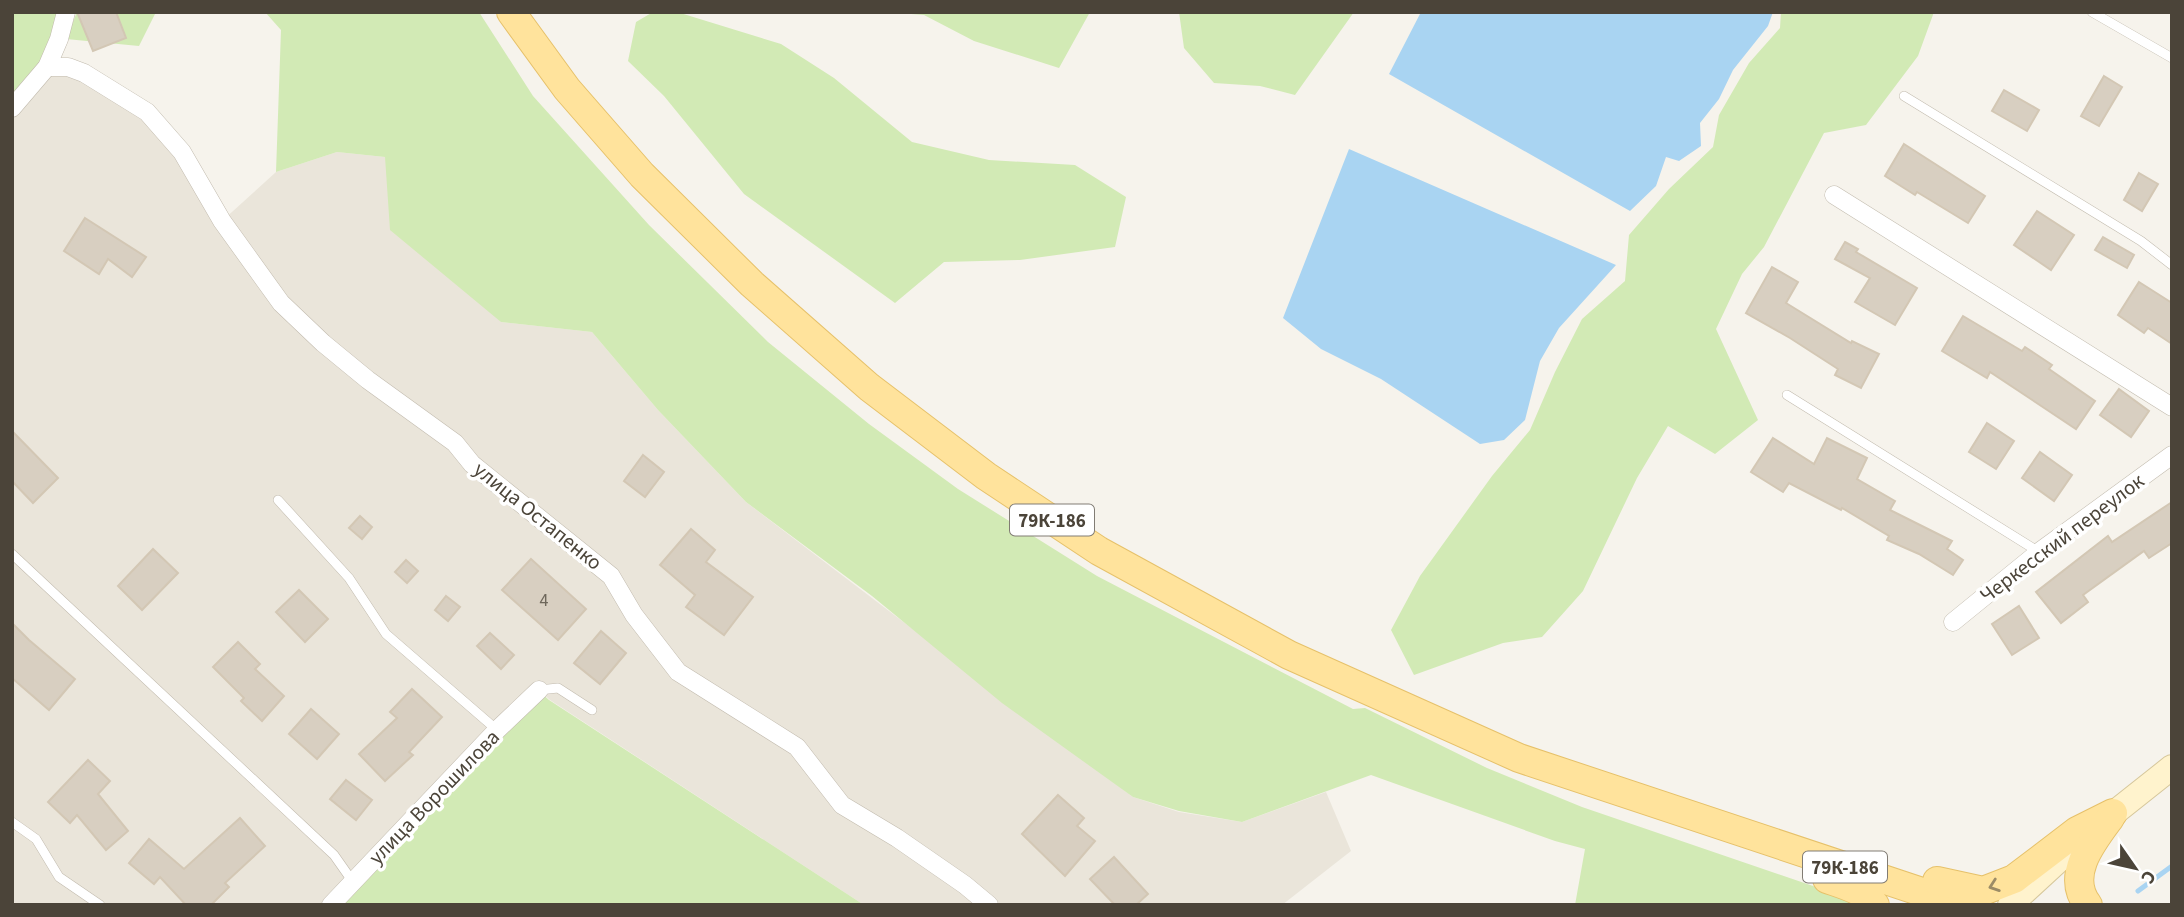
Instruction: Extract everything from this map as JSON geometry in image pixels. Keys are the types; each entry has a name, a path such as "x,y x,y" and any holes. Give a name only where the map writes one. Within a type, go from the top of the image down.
{"main road":[{"name":"79К-186","path":"511,12 567,89 634,165 752,284 869,387 986,476 1099,551 1289,655 1519,758 1961,905"},
{"path":"1519,758 1628,782 1942,883 1983,891 2014,879 2077,831 2113,813"},
{"path":"1519,758 1616,807 1854,888 1871,899 1875,905"},
{"path":"2088,905 2080,894 2079,873 2089,846 2113,813"}],"street":[{"path":"12,108 47,67 59,39 66,12"},
{"name":"улица Остапенко","path":"47,67 68,67 84,74 147,111 182,152 222,221 281,303 323,343 368,380 455,443 472,464 611,576 634,615 678,673 797,747 842,805 897,838 989,905"},
{"path":"1834,195 2172,407"},
{"name":"Черкесский переулок","path":"1953,622 2039,552 2172,455"},
{"name":"улица Ворошилова","path":"331,905 497,730 539,690"},
{"path":"2010,905 2113,813 2172,766"}],"lane":[{"path":"2092,12 2172,58"},
{"path":"1904,96 2141,241 2172,265"},
{"path":"1787,395 2039,552"},
{"path":"278,500 349,578 386,634 497,730"},
{"path":"12,554 334,855 353,882"},
{"path":"539,690 558,688 592,710"},
{"path":"12,822 36,839 59,877 100,905"}],"shaded area":[{"path":"47,67 68,67 147,112 222,221 276,172 337,152 385,157 501,322 592,332 658,410 746,502 1133,797 1179,812 1242,822 1326,792 1351,851 1282,905 864,905 550,700 539,690 331,905 12,905 12,108"}],"green space":[{"path":"12,12 66,12 59,39 12,108"},
{"path":"77,12 156,12 139,46 66,39"},
{"path":"265,12 479,12 533,96 649,225 768,342 869,424 958,489 1097,576 1353,709 1365,708 1487,768 1582,807 1851,899 1851,905 1575,905 1585,849 1555,841 1371,775 1242,822 1179,811 1133,797 1002,703 872,596 746,502 658,410 592,332 501,322 390,230 385,157 337,152 276,172 281,30"},
{"path":"653,12 677,12 781,44 834,78 912,142 989,160 1075,165 1126,197 1115,247 1020,260 944,262 895,303 744,194 664,96 628,61 636,22"},
{"path":"886,12 1090,12 1059,68 974,41 924,15"},
{"path":"1179,12 1354,12 1295,95 1260,86 1214,83 1184,48"},
{"path":"1781,12 1934,12 1918,56 1866,125 1824,133 1764,247 1742,274 1716,329 1758,420 1715,454 1668,426 1637,478 1583,591 1542,637 1503,643 1414,675 1391,630 1420,576 1492,476 1530,430 1582,319 1625,281 1629,235 1669,189 1713,147 1719,115 1749,63 1780,28"},
{"path":"539,691 549,700 864,905 339,905"}],"water":[{"path":"1421,12 1773,12 1768,26 1733,70 1719,99 1700,123 1701,146 1679,161 1666,157 1656,186 1630,211 1389,74"},
{"path":"1349,149 1616,265 1559,328 1540,361 1525,420 1504,440 1480,444 1381,379 1321,349 1283,318"}],"building":[{"path":"77,12 116,12 126,38 93,51"},
{"path":"2104,76 2122,87 2099,126 2081,116"},
{"path":"2004,90 2039,110 2027,131 1992,111"},
{"path":"1904,144 1985,196 1968,223 1885,176"},
{"path":"2139,173 2158,184 2142,211 2124,200"},
{"path":"2037,211 2074,235 2051,270 2014,245"},
{"path":"85,218 146,257 132,277 108,259 99,274 64,251"},
{"path":"2103,237 2134,255 2127,268 2095,250"},
{"path":"1845,242 1858,249 1856,252 1917,288 1895,325 1855,302 1870,278 1835,259"},
{"path":"1772,267 1798,282 1786,303 1851,343 1852,341 1879,354 1861,388 1835,375 1838,369 1746,313"},
{"path":"2139,282 2172,303 2172,344 2148,328 2144,333 2118,315"},
{"path":"1963,316 2022,351 2025,347 2052,365 2049,369 2095,401 2076,429 1990,372 1987,378 1942,351"},
{"path":"2119,389 2149,411 2131,437 2100,415"},
{"path":"1987,423 2014,441 1996,469 1969,452"},
{"path":"12,431 58,478 33,503 12,481"},
{"path":"1773,438 1814,464 1827,438 1867,458 1857,479 1895,501 1890,510 1952,541 1947,549 1963,560 1953,575 1919,554 1887,540 1889,536 1842,508 1841,510 1789,483 1783,492 1751,472"},
{"path":"2040,452 2072,475 2054,501 2022,478"},
{"path":"643,455 664,472 645,497 624,481"},
{"path":"2172,502 2172,543 2149,558 2144,551 2083,595 2088,602 2061,623 2036,592 2108,536 2112,542"},
{"path":"360,516 372,527 362,539 349,528"},
{"path":"691,529 715,550 706,562 753,597 724,635 686,607 695,595 660,565"},
{"path":"153,549 178,573 142,610 118,586"},
{"path":"531,559 586,609 558,640 502,590"},
{"path":"406,560 418,571 407,583 395,572"},
{"path":"299,590 328,619 305,642 276,612"},
{"path":"446,596 460,607 448,621 435,610"},
{"path":"2019,606 2039,638 2012,655 1992,624"},
{"path":"12,623 75,679 49,710 12,678"},
{"path":"601,631 626,653 600,684 574,663"},
{"path":"490,633 514,655 501,669 477,646"},
{"path":"238,642 260,664 255,669 284,696 262,721 241,701 244,698 213,667"},
{"path":"412,689 442,717 409,752 413,755 385,781 359,754 397,718 390,712"},
{"path":"311,709 339,734 317,759 289,734"},
{"path":"88,760 110,781 98,794 128,831 106,850 77,815 70,823 48,802"},
{"path":"346,780 372,800 356,820 330,799"},
{"path":"1058,795 1084,818 1077,826 1095,841 1065,876 1022,834"},
{"path":"240,818 265,846 225,883 229,887 211,905 186,905 160,877 154,884 129,863 149,839 184,869"},
{"path":"1114,857 1148,894 1136,905 1115,905 1090,879"}],"waterway":[{"path":"2138,891 2172,866"}]}
